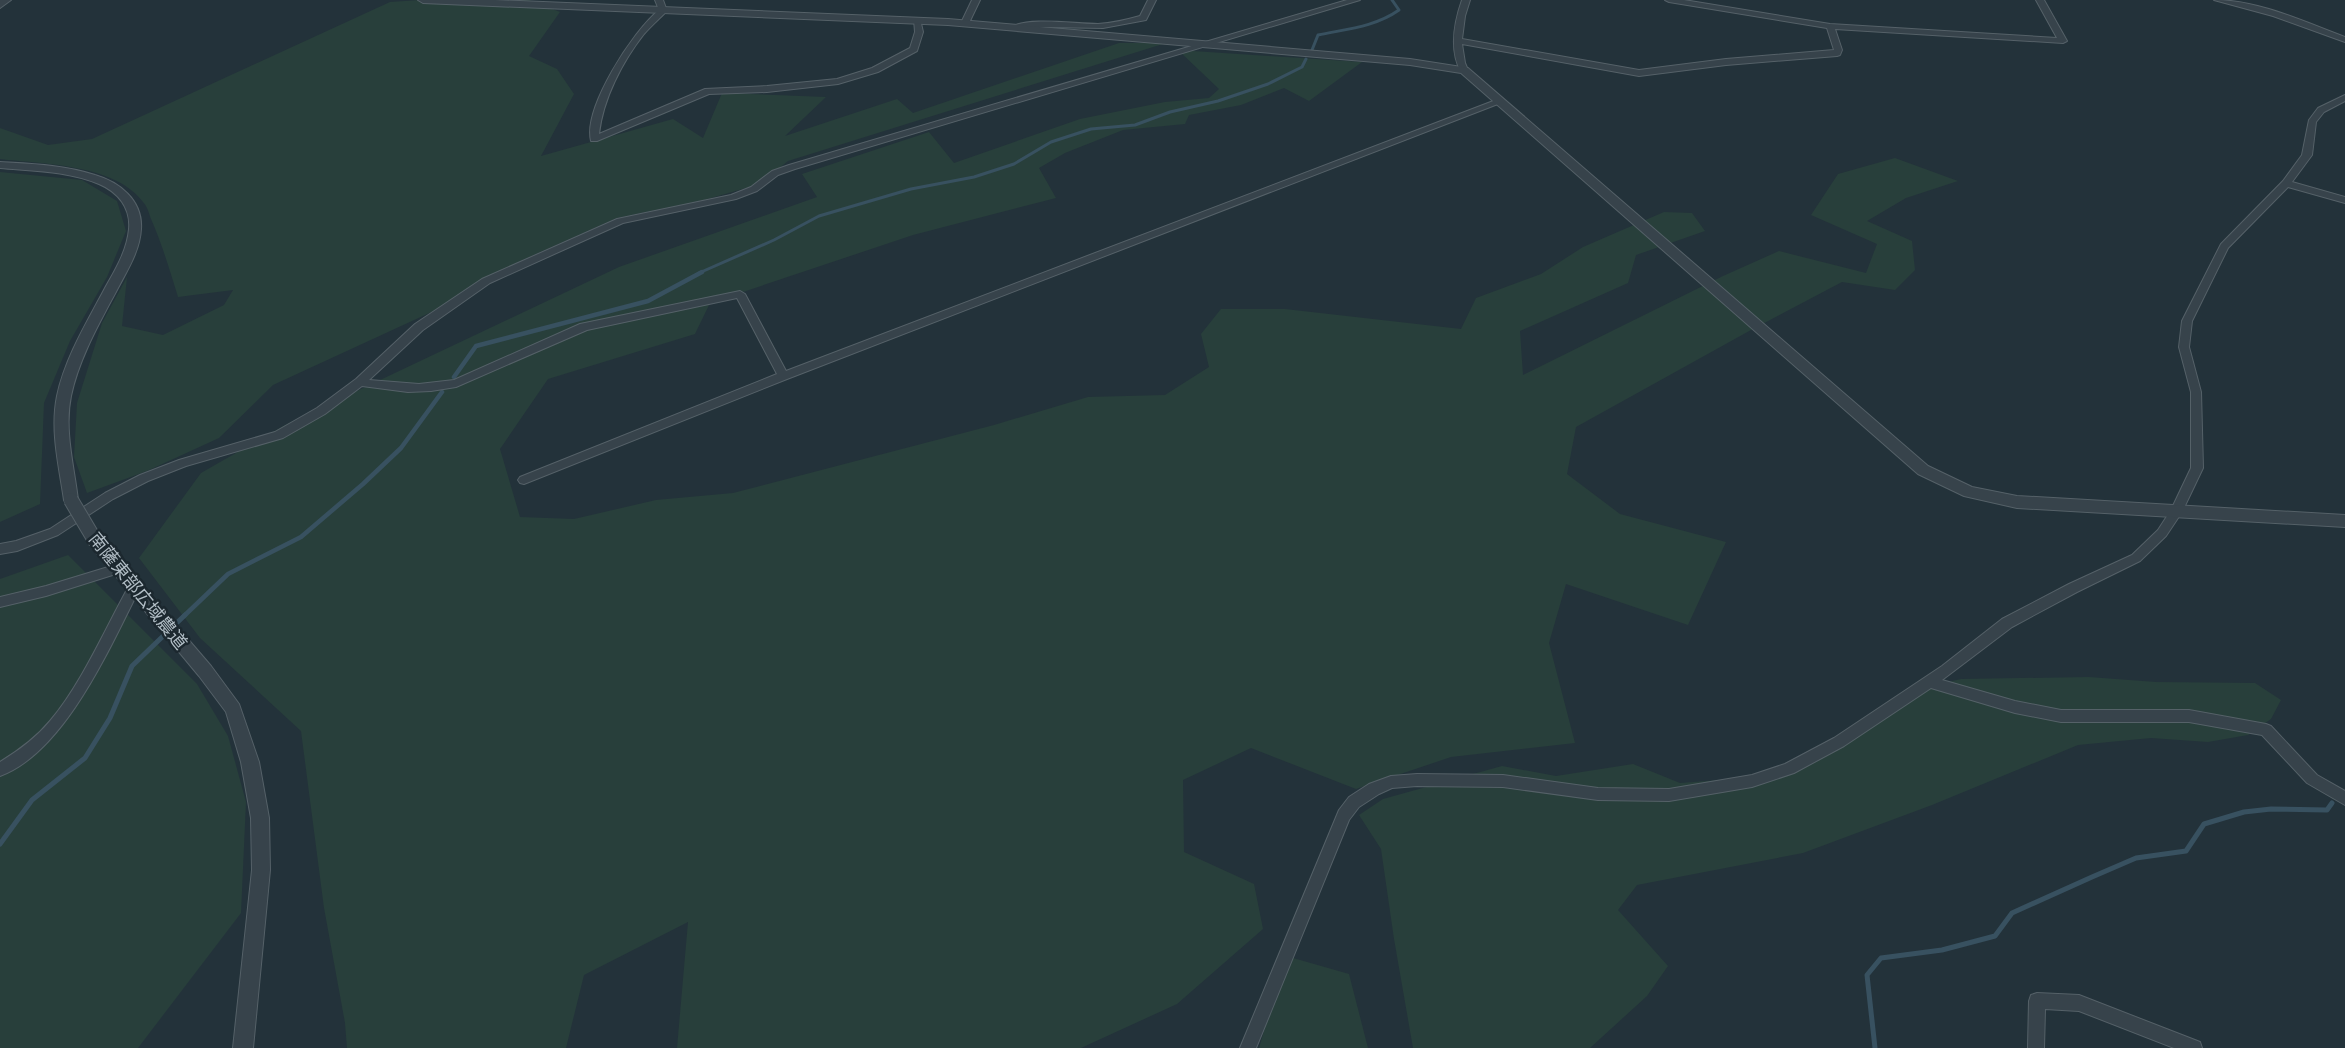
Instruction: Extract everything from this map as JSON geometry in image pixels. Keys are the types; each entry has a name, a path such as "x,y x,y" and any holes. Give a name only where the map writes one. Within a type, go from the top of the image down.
{"street":[{"path":"0,5 6,0"},
{"path":"423,0 965,23 1204,46 1410,62 1464,70"},
{"path":"659,0 663,11"},
{"path":"965,23 976,0"},
{"path":"1013,28 1066,24 1098,26 1130,22 1143,18 1152,0"},
{"path":"0,549 17,546 54,532 109,496 144,478 183,463 279,435 321,411 360,382 419,327 486,281 620,221 733,197 754,189 775,173 792,167 1356,0"},
{"path":"1466,0 1458,40 1458,60 1464,70 1923,470 1970,492 2017,502 2345,521"},
{"path":"1669,0 1830,26 2063,41 2040,0"},
{"path":"2218,0 2276,14 2345,40"},
{"path":"663,11 654,17 625,54 599,114 594,139 708,91 809,85 838,81 875,69 914,49 919,32 917,21"},
{"path":"1458,40 1639,73 1836,52 1838,50 1830,26"},
{"path":"1248,1048 1344,815 1354,802 1374,789 1391,782 1417,780 1492,781 1598,794 1669,795 1752,781 1789,769 1839,742 1929,682 2007,623 2136,558 2162,533 2176,512 2197,468 2196,392 2184,347 2187,321 2224,246 2286,183 2307,155 2312,122 2321,110 2345,98"},
{"path":"524,480 783,376 1499,102"},
{"name":"南薩東部広域農道","path":"0,165 69,171 105,182 119,191 132,206 135,219 129,254 84,341 64,395 62,419 71,500 96,542 205,671 233,709 250,762 261,818 261,870 243,1048"},
{"path":"2286,183 2345,200"},
{"path":"360,382 405,389 436,388 456,383 584,327 740,294 783,376"},
{"path":"0,602 118,569"},
{"path":"0,770 29,751 55,726 78,692 134,588"},
{"path":"1929,682 2061,716 2189,716 2266,730 2313,779 2345,799"},
{"path":"2036,1048 2037,1001 2079,1003 2194,1048"}],"green space":[{"path":"529,0 560,12 529,56 557,69 574,94 541,156 673,119 703,138 722,93 826,97 785,136 897,99 913,113 1119,43 1166,43 788,161 760,184 704,200 617,218 518,262 451,303 273,385 219,438 147,471 87,493 74,457 77,403 102,323 127,277 122,326 163,335 224,305 233,290 178,297 148,210 131,189 97,173 77,168 0,159 0,128 48,145 92,139 390,2"},
{"path":"1178,50 1362,62 1309,101 1284,88 1241,105 1189,115 1185,124 1123,130 1065,153 1039,168 1056,198 913,235 710,303 695,334 548,379 500,449 520,517 574,519 656,500 733,493 994,425 1088,397 1165,395 1209,367 1201,334 1221,309 1285,309 1461,329 1476,298 1541,274 1583,247 1664,212 1692,213 1705,231 1636,255 1628,283 1520,331 1523,375 1723,276 1779,251 1866,273 1877,244 1811,215 1838,174 1895,158 1958,181 1906,198 1867,221 1912,241 1915,270 1895,290 1842,282 1576,427 1567,474 1620,514 1726,542 1688,625 1566,584 1549,643 1575,743 1451,757 1356,789 1251,748 1183,780 1184,852 1254,884 1263,929 1177,1004 1081,1048 677,1048 688,922 584,975 566,1048 347,1048 345,1023 324,908 301,731 200,638 139,558 201,473 285,425 619,267 817,197 802,174 929,132 954,163 1080,119 1165,102 1209,98 1219,89"},
{"path":"0,172 82,180 117,201 126,231 107,277 70,341 44,403 40,504 0,522"},
{"path":"68,555 197,684 228,736 246,802 241,913 138,1048 0,1048 0,579"},
{"path":"2089,677 2156,682 2255,683 2281,700 2271,719 2248,735 2208,742 2151,738 2078,745 1932,805 1803,853 1637,885 1618,910 1668,966 1647,996 1590,1048 1413,1048 1381,849 1359,815 1383,799 1502,766 1556,776 1633,764 1680,783 1719,780 1759,781 1930,686 1961,679"},
{"path":"1286,956 1349,974 1368,1048 1259,1048"}],"waterway":[{"path":"1312,50 1318,35 1370,24 1390,16 1399,10 1392,0"},
{"path":"699,273 774,240 819,216 911,189 974,177 1014,164 1051,142 1091,129 1135,125 1170,112 1218,101 1268,84 1302,67 1306,59"},
{"path":"454,377 476,346 648,301 702,272"},
{"path":"184,616 228,574 301,537 363,484 401,448 442,392"},
{"path":"0,844 32,800 85,758 110,718 132,666 185,615"},
{"path":"1875,1048 1867,975 1881,958 1942,950 1995,936 2012,913 2092,877 2136,858 2186,851 2204,824 2244,812 2271,809 2327,810 2332,803"}]}
